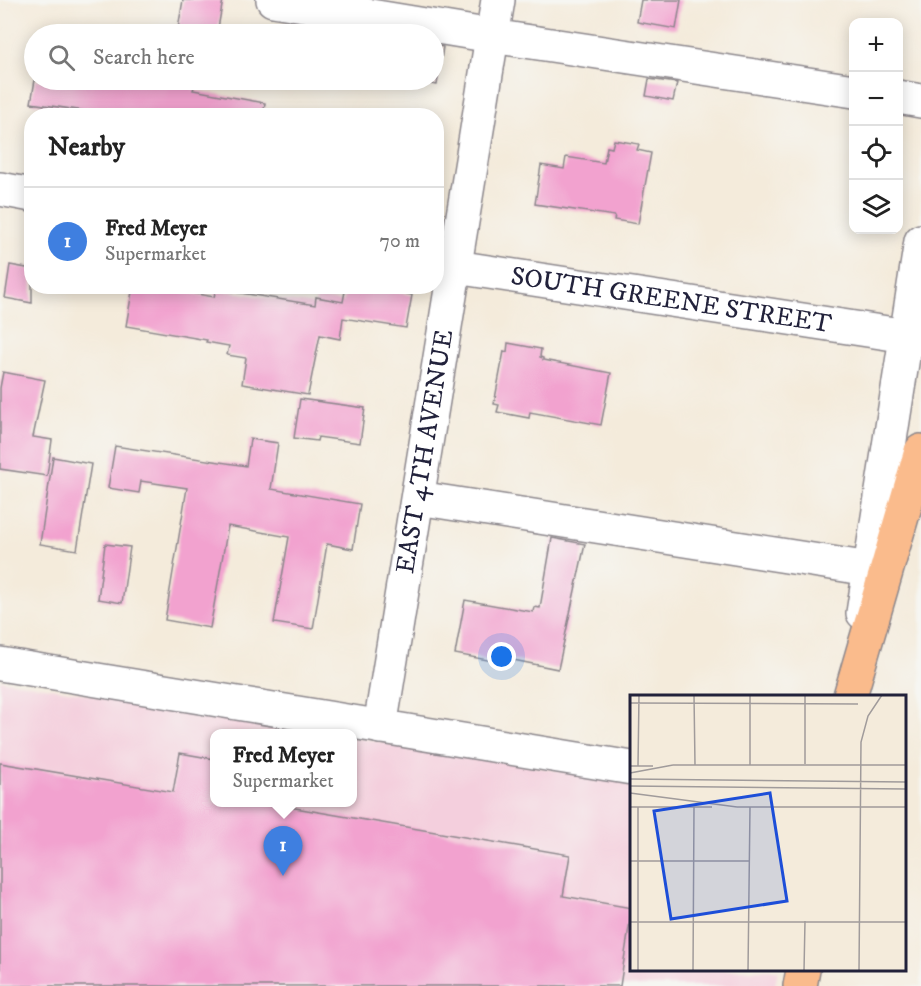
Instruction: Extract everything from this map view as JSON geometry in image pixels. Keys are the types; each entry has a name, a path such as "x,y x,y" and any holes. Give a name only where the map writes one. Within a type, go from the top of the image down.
{"main road":[{"path":"850,695 921,451"},
{"path":"800,986 802,971"}],"street":[{"path":"273,0 419,24"},
{"name":"EAST 4TH AVENUE","path":"444,283 498,0"},
{"path":"444,28 849,90"},
{"path":"903,98 921,101"},
{"path":"0,189 24,194"},
{"path":"850,695 921,242"},
{"name":"SOUTH GREENE STREET","path":"446,266 907,336"},
{"name":"EAST 4TH AVENUE","path":"381,727 418,498 443,294"},
{"path":"418,498 870,569"},
{"path":"0,664 630,768"}],"shaded area":[{"path":"0,680 306,729 210,729 210,807 357,807 357,738 630,782 630,971 778,971 775,986 0,986"}],"building":[{"path":"183,0 223,0 219,24 179,24"},
{"path":"641,0 681,0 676,29 637,22"},
{"path":"649,79 677,83 673,101 646,96"},
{"path":"33,90 193,90 265,103 264,108 64,108 31,103"},
{"path":"614,140 639,144 637,150 651,153 638,224 614,220 615,216 535,204 541,165 564,169 566,157 604,163 607,147 612,148"},
{"path":"10,265 24,268 24,294 32,294 32,303 5,298"},
{"path":"132,294 197,294 214,297 215,294 247,294 315,305 316,297 343,302 344,294 412,295 406,328 343,318 340,339 320,335 308,395 242,384 246,358 227,355 229,346 126,326"},
{"path":"508,343 541,349 540,357 543,360 611,373 601,425 530,412 529,418 497,412 499,405 494,404 504,351 507,352"},
{"path":"3,372 45,380 33,437 52,440 47,476 0,469 0,388"},
{"path":"300,399 365,408 360,443 318,437 317,441 294,438"},
{"path":"250,439 278,443 271,489 360,504 353,549 327,544 313,629 274,623 289,537 228,526 210,628 165,620 187,488 141,481 139,493 108,488 115,446 246,466"},
{"path":"53,457 91,464 77,550 40,544"},
{"path":"552,538 585,544 558,669 499,657 498,662 455,654 465,600 533,612 534,607 540,608"},
{"path":"105,544 130,547 122,603 98,599"},
{"path":"180,753 210,758 210,807 289,807 570,855 563,896 630,908 620,986 0,986 0,763 173,792"}],"place":[{"name":"Fred Meyer","path":"283,876"}]}
